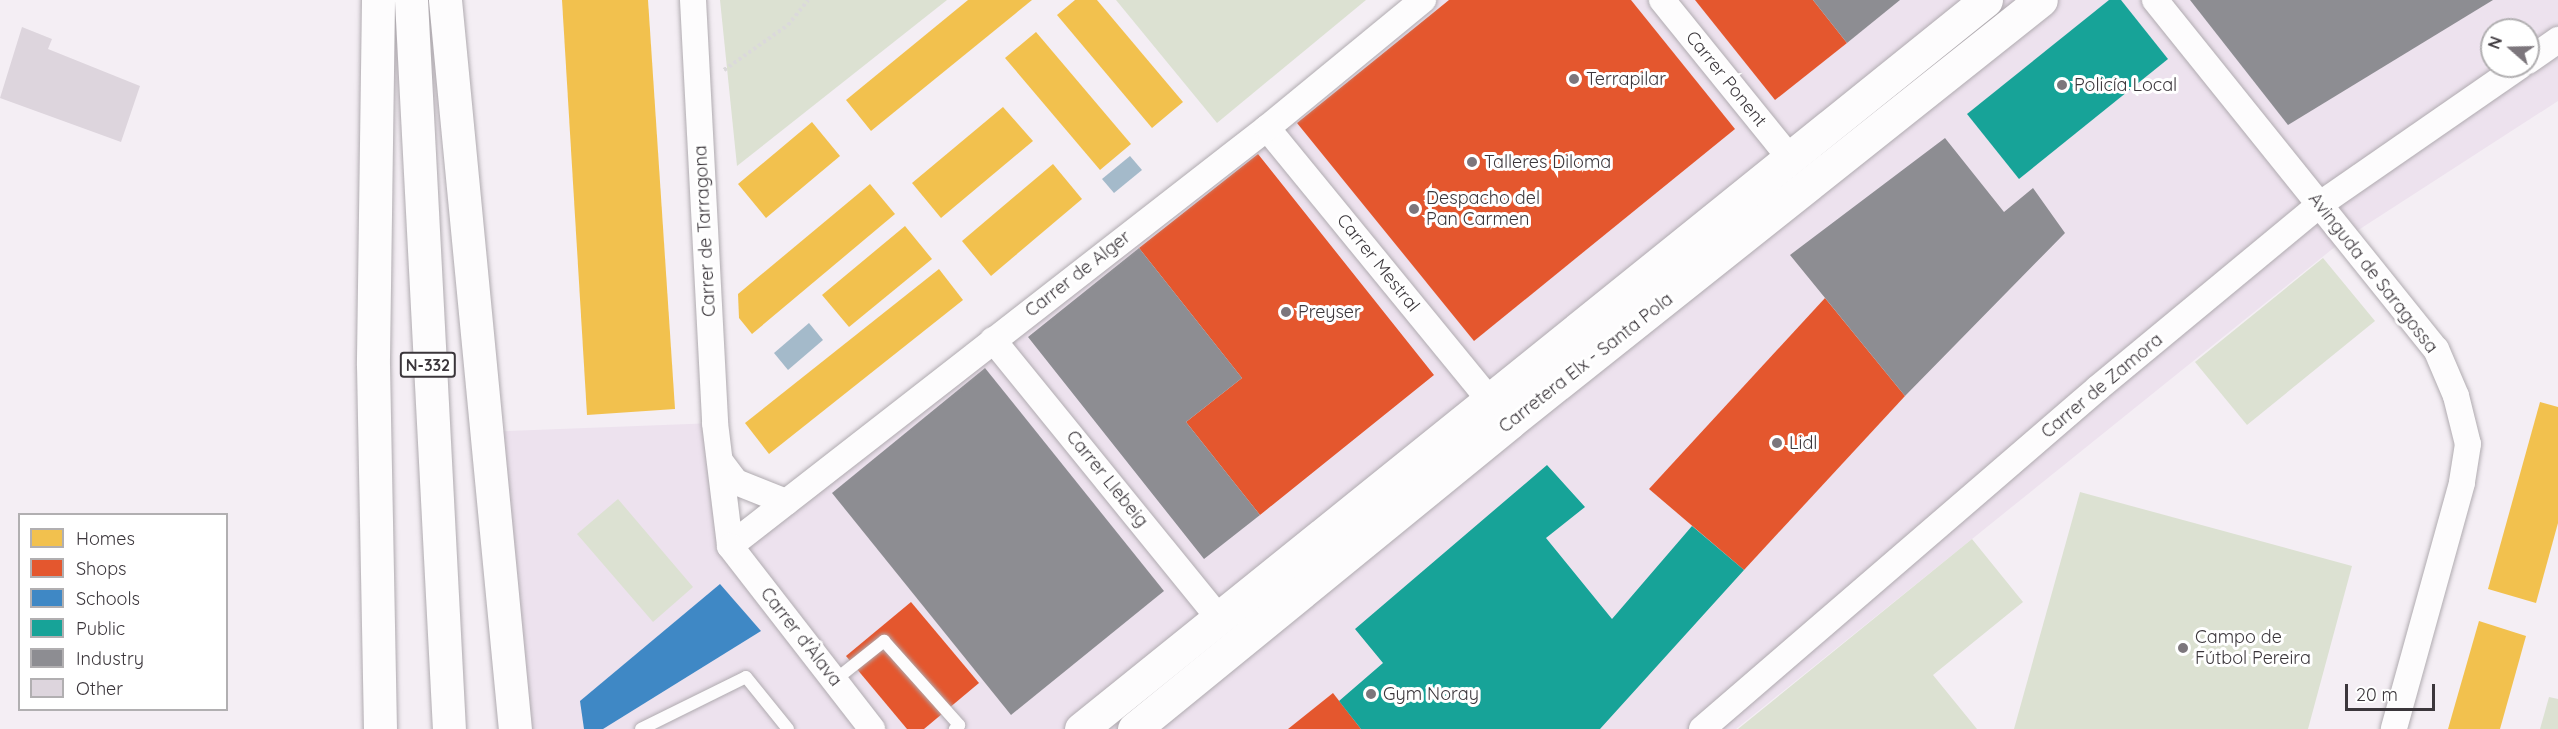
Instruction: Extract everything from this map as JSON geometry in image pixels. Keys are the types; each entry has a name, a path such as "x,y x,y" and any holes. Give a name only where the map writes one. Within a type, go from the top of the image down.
{"main road":[{"path":"378,0 373,365 380,729"},
{"name":"N-332","path":"411,0 448,729"},
{"path":"445,0 515,729"},
{"name":"Carretera Elx - Santa Pola","path":"1081,729 1986,0"},
{"name":"Carretera Elx - Santa Pola","path":"1134,729 1510,422 2041,0"}],"street":[{"name":"Carrer de Tarragona","path":"693,0 720,461 730,546"},
{"name":"Carrer de Alger","path":"730,546 1267,128 1423,0"},
{"name":"Carrer Ponent","path":"1662,0 1790,158"},
{"name":"Avinguda de Saragossa","path":"2155,0 2436,349 2456,396 2468,444 2462,483 2394,729"},
{"path":"2540,52 2558,40"},
{"name":"Carrer de Zamora","path":"1702,729 2098,388 2319,205 2503,78"},
{"name":"Carrer Mestral","path":"1267,128 1489,399"},
{"name":"Carrer Llebeig","path":"993,340 1220,619"},
{"path":"720,461 736,482 786,502"},
{"name":"Carrer d'Àlava","path":"730,546 872,729"}],"lane":[{"path":"835,680 884,641 959,725 955,729"},
{"path":"641,729 746,677 788,729"}],"path":[{"path":"698,90 788,25 808,0"}],"shaded area":[{"path":"1423,0 2558,0 2558,101 2346,238 1736,729 515,729 485,432 715,423 730,545"}],"green space":[{"path":"720,0 947,0 737,166"},
{"path":"1116,0 1366,0 1217,123"},
{"path":"2323,258 2375,321 2247,425 2195,362"},
{"name":"Campo de Fútbol Pereira","path":"2080,492 2352,566 2308,729 2014,729"},
{"path":"618,499 693,587 653,622 577,534"},
{"path":"1972,539 2023,602 1933,675 1977,729 1738,729"},
{"path":"2549,697 2558,699 2558,729 2540,729"}],"water":[{"path":"1130,156 1142,170 1114,193 1102,179"},
{"path":"809,323 823,340 788,370 774,353"}],"building: Homes":[{"path":"562,0 648,0 675,409 587,415"},
{"path":"968,0 1032,0 871,131 846,100"},
{"path":"1075,0 1097,0 1183,102 1152,128 1057,15"},
{"path":"1036,32 1131,144 1100,170 1005,58"},
{"path":"1003,107 1033,141 941,218 912,183"},
{"path":"812,122 840,156 766,218 738,184"},
{"path":"1053,164 1082,199 991,276 962,241"},
{"path":"870,184 895,214 752,334 739,318 738,294"},
{"path":"905,226 932,259 849,327 822,295"},
{"path":"939,269 963,300 769,454 745,423"},
{"path":"2540,402 2558,407 2558,523 2536,603 2488,589"},
{"path":"2479,621 2526,636 2500,729 2448,729"}],"building: Shops":[{"path":"1449,0 1631,0 1735,129 1474,341 1297,123"},
{"path":"1695,0 1813,0 1847,43 1775,100"},
{"name":"Preyser","path":"1258,154 1434,375 1260,515 1186,422 1242,378 1139,248"},
{"name":"Lidl","path":"1825,298 1905,396 1744,570 1649,489"},
{"path":"911,602 979,683 924,729 907,729 846,656"},
{"path":"1333,693 1361,729 1288,729"}],"building: Schools":[{"path":"720,584 761,631 603,729 584,729 580,701"}],"building: Public":[{"path":"2109,0 2121,0 2168,59 2019,179 1967,114"},
{"path":"1547,465 1585,507 1546,538 1612,619 1692,526 1744,570 1600,729 1361,729 1339,701 1383,663 1355,629"}],"building: Industry":[{"path":"1813,0 1900,0 1847,43"},
{"path":"2190,0 2493,0 2288,125"},
{"path":"1945,138 2004,212 2033,188 2065,233 1905,396 1790,255"},
{"path":"1139,248 1242,378 1186,422 1260,515 1204,559 1028,337"},
{"path":"985,368 1164,591 1011,715 832,493"}],"building: Other":[{"path":"22,27 52,39 48,49 140,86 121,142 0,98"}],"place":[{"name":"Terrapilar","path":"1574,79"},
{"name":"Policía Local","path":"2062,85"},
{"name":"Talleres Diloma","path":"1472,162"},
{"name":"Despacho del Pan Carmen","path":"1414,209"},
{"name":"Preyser","path":"1286,312"},
{"name":"Lidl","path":"1777,443"},
{"name":"Campo de Fútbol Pereira","path":"2183,648"},
{"name":"Gym Noray","path":"1371,694"}]}
